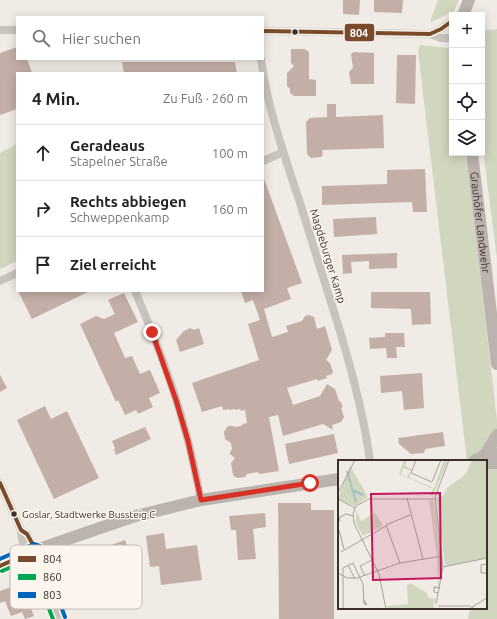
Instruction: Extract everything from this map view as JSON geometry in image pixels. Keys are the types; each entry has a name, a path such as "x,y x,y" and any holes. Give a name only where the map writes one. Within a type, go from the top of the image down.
{"street":[{"path":"460,12 470,0"},
{"path":"464,12 470,0"},
{"path":"470,0 471,12"},
{"path":"430,34 442,29 449,23"},
{"path":"442,29 449,30"},
{"path":"0,30 16,30"},
{"path":"264,32 430,34 441,38 449,38"},
{"name":"Magdeburger Kamp","path":"261,60 263,72"},
{"name":"Magdeburger Kamp","path":"264,79 283,152 312,239 345,349 357,395 370,460"},
{"path":"264,161 283,152"},
{"name":"Grauhöfer Landwehr","path":"472,156 497,364"},
{"path":"0,281 16,273"},
{"path":"135,292 152,332 176,400 188,441 201,500"},
{"path":"482,460 497,435"},
{"path":"482,460 497,454"},
{"path":"487,461 497,463"},
{"path":"52,545 132,517 201,500 338,479"},
{"path":"0,483 21,530 21,536 27,545"},
{"path":"0,566 10,562"},
{"path":"55,609 59,619"}],"green space":[{"path":"438,0 459,0 453,12 449,12 449,14 430,22"},
{"path":"497,29 497,259 484,156 485,156 485,31"},
{"path":"420,45 448,48 449,50 449,156 466,156 468,171 497,420 497,619 468,619 470,609 487,609 487,460 467,460 418,51"},
{"path":"16,145 16,261 0,269 0,153"}],"building":[{"path":"343,0 360,0 359,15 343,14"},
{"path":"374,0 403,0 402,13 374,12"},
{"path":"16,47 16,60 27,60 32,72 16,72 16,109 0,115 0,53"},
{"path":"291,49 305,49 309,52 309,79 316,80 316,96 294,96 290,93 290,89 287,86 287,73 294,66 291,63"},
{"path":"354,52 374,53 374,84 351,84 349,72 353,68 351,54"},
{"path":"397,55 416,55 415,104 396,103"},
{"path":"122,62 235,62 237,72 124,72"},
{"path":"327,104 336,104 336,117 383,115 384,148 322,150 323,155 321,157 311,158 307,154 306,122 310,118 327,117"},
{"path":"425,169 427,212 413,212 412,202 322,205 322,186 387,184 387,170"},
{"path":"264,179 302,283 287,288 291,299 264,309 272,337 288,332 286,326 302,321 305,316 309,315 314,317 317,329 325,326 332,350 326,360 330,363 333,372 332,374 326,376 327,378 318,381 317,379 287,388 293,405 320,396 327,384 335,389 339,401 343,407 341,408 344,417 341,422 332,425 333,430 323,424 283,436 278,415 269,417 279,471 260,474 257,472 247,474 245,477 237,478 233,475 231,463 235,458 230,454 232,449 231,443 225,439 224,432 228,426 236,427 247,423 245,410 223,410 222,406 202,412 192,383 259,360 248,324 260,320 253,300 245,303 241,292 264,292"},
{"path":"376,217 377,234 334,237 333,219"},
{"path":"397,253 397,268 369,269 369,261 351,262 352,273 343,274 342,255"},
{"path":"18,292 88,292 32,319"},
{"path":"371,292 430,292 431,324 412,325 411,309 371,308"},
{"path":"124,293 138,322 114,333 125,358 132,356 140,374 150,370 160,393 149,398 153,407 138,414 136,410 125,415 118,400 116,402 80,324 96,316 104,319 115,314 108,300"},
{"path":"190,328 194,330 199,328 204,344 180,352 176,340 184,331"},
{"path":"385,333 404,333 405,347 396,347 397,358 387,358 386,348 370,349 369,338 385,337"},
{"path":"422,373 424,408 404,410 402,391 381,393 380,376"},
{"path":"0,375 7,388 0,392"},
{"path":"45,406 51,419 67,411 99,478 54,499 17,420"},
{"path":"145,427 151,439 116,455 112,441"},
{"path":"443,432 445,446 425,449 424,453 411,454 399,444 398,438"},
{"path":"334,434 338,453 289,464 285,444"},
{"path":"278,503 311,503 311,510 334,510 334,619 279,619"},
{"path":"265,513 266,527 253,529 256,559 238,560 236,530 231,530 229,516"},
{"path":"164,533 166,549 197,545 202,580 161,585 159,566 150,567 146,536"},
{"path":"125,540 127,545 112,545"},
{"path":"10,587 10,609 31,609 34,616 25,619 22,612 11,616 5,601 0,603 0,591"}],"transit line":[{"name":"804","path":"264,31 430,34 449,23"},
{"name":"804","path":"0,483 21,530 27,534 33,545"},
{"name":"803","path":"32,545 37,545"},
{"name":"803","path":"0,559 10,555"},
{"name":"804","path":"0,566 10,562"},
{"name":"860","path":"2,571 10,568"},
{"name":"860","path":"49,609 53,619"},
{"name":"803","path":"62,609 65,617"}],"place":[{"name":"Goslar, Stadtwerke Bussteig C","path":"14,514"}],"route":[{"path":"152,332 176,400 188,441 201,500 310,483"}]}
